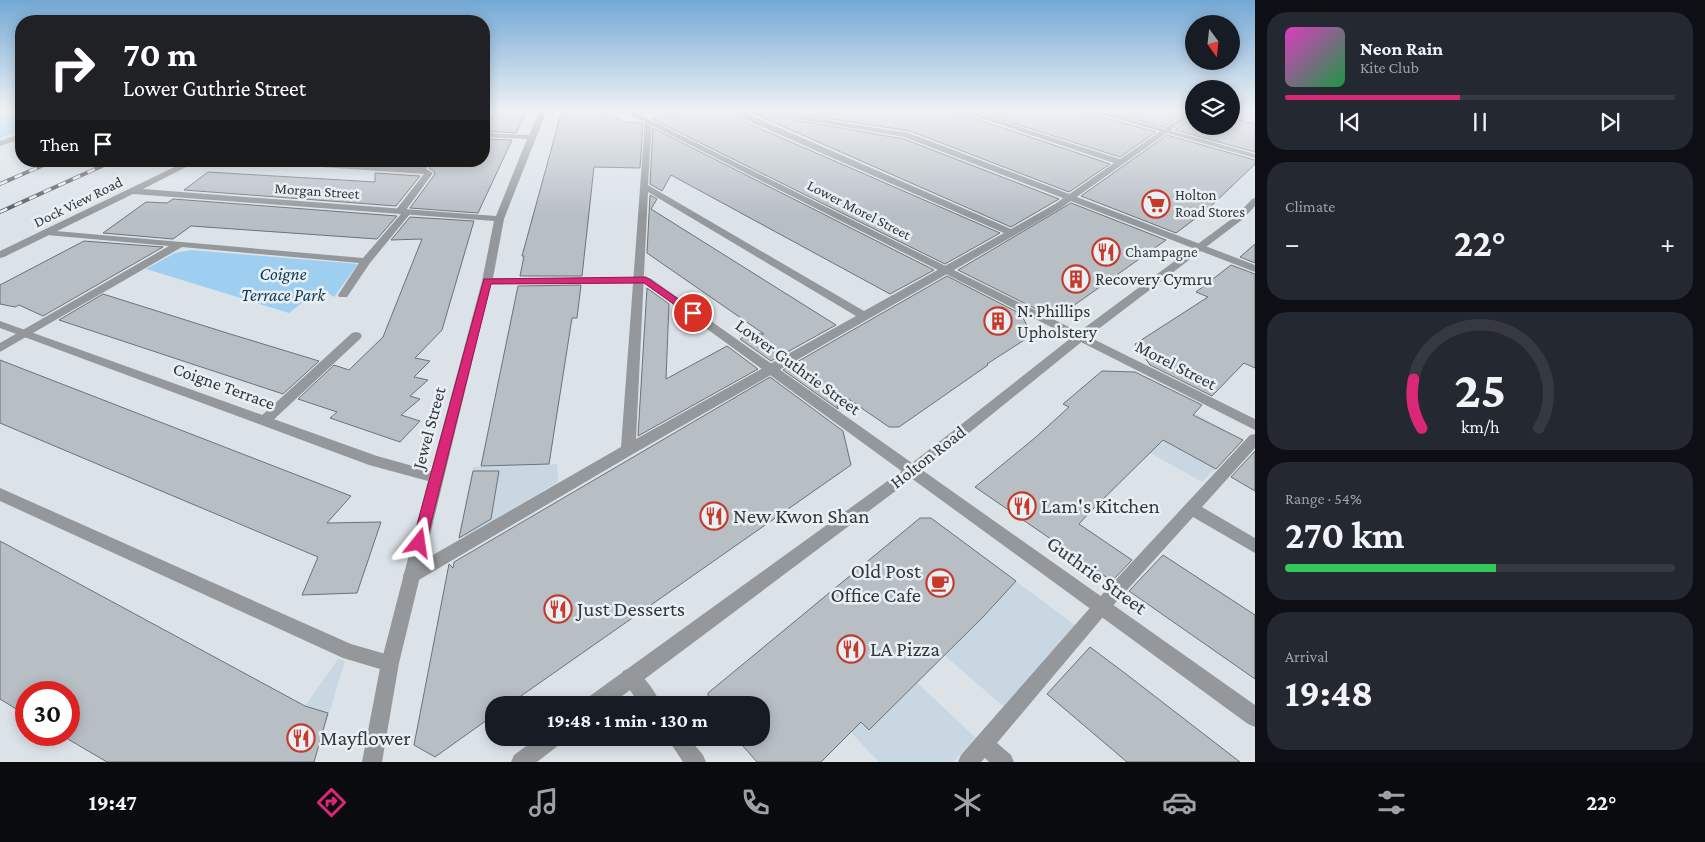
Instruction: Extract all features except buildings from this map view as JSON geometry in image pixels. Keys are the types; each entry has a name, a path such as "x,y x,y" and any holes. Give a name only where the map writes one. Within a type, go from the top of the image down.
{"street":[{"name":"Jewel Street","path":"372,762 390,663 487,281 499,218 528,146"},
{"path":"628,450 647,146"},
{"name":"Lower Morel Street","path":"695,146 1080,337"},
{"path":"812,146 1012,233"},
{"path":"934,146 1255,269"},
{"path":"1070,146 1120,162"},
{"path":"411,576 628,450 1012,233 1071,198 1120,162 1147,146"},
{"path":"1218,146 1255,156"},
{"name":"Dock View Road","path":"0,255 182,167"},
{"path":"343,295 429,173 421,170 368,167"},
{"path":"644,186 864,316"},
{"name":"Morgan Street","path":"132,191 499,218"},
{"name":"Holton Road","path":"606,696 912,470 1080,337 1240,217 1255,201"},
{"path":"47,232 366,261"},
{"path":"0,348 180,244"},
{"name":"Lower Guthrie Street","path":"487,281 646,280 912,470"},
{"name":"Coigne Terrace","path":"0,324 374,462 436,478"},
{"path":"264,421 356,336"},
{"name":"Morel Street","path":"1080,337 1255,425"},
{"path":"968,762 1102,606 1255,439"},
{"name":"Guthrie Street","path":"912,470 1255,717"},
{"path":"0,494 348,652 390,663"},
{"path":"1192,509 1255,546"},
{"path":"630,678 645,696"},
{"path":"984,744 1004,762"},
{"path":"521,762 542,746"},
{"path":"683,746 696,762"}],"shaded area":[{"path":"1242,146 1255,146 1255,149"},
{"path":"1063,404 1191,411 1243,440 1202,482"},
{"path":"557,464 558,482 466,536 460,533 473,467"},
{"path":"920,518 931,518 1076,626 1004,707 852,575"},
{"path":"825,596 976,738 953,762 879,762 767,644"},
{"name":"Mayflower","path":"338,659 345,661 314,762 262,762 305,706"}],"green space":[{"name":"Coigne Terrace Park","path":"191,250 358,264 334,297 321,288 289,313 146,269 175,253"}],"railway":[{"path":"0,184 39,167"},
{"path":"0,212 100,167"}],"place":[{"name":"Holton Road Stores","path":"1156,204"},
{"name":"Champagne","path":"1106,252"},
{"name":"Recovery Cymru","path":"1076,279"},
{"name":"N. Phillips Upholstery","path":"998,321"},
{"name":"Lam's Kitchen","path":"1022,506"},
{"name":"New Kwon Shan","path":"714,516"},
{"name":"Old Post Office Cafe","path":"940,583"},
{"name":"Just Desserts","path":"558,609"},
{"name":"LA Pizza","path":"851,649"},
{"name":"Mayflower","path":"301,738"}],"route":[{"path":"419,543 487,281 646,280 693,313"}]}
